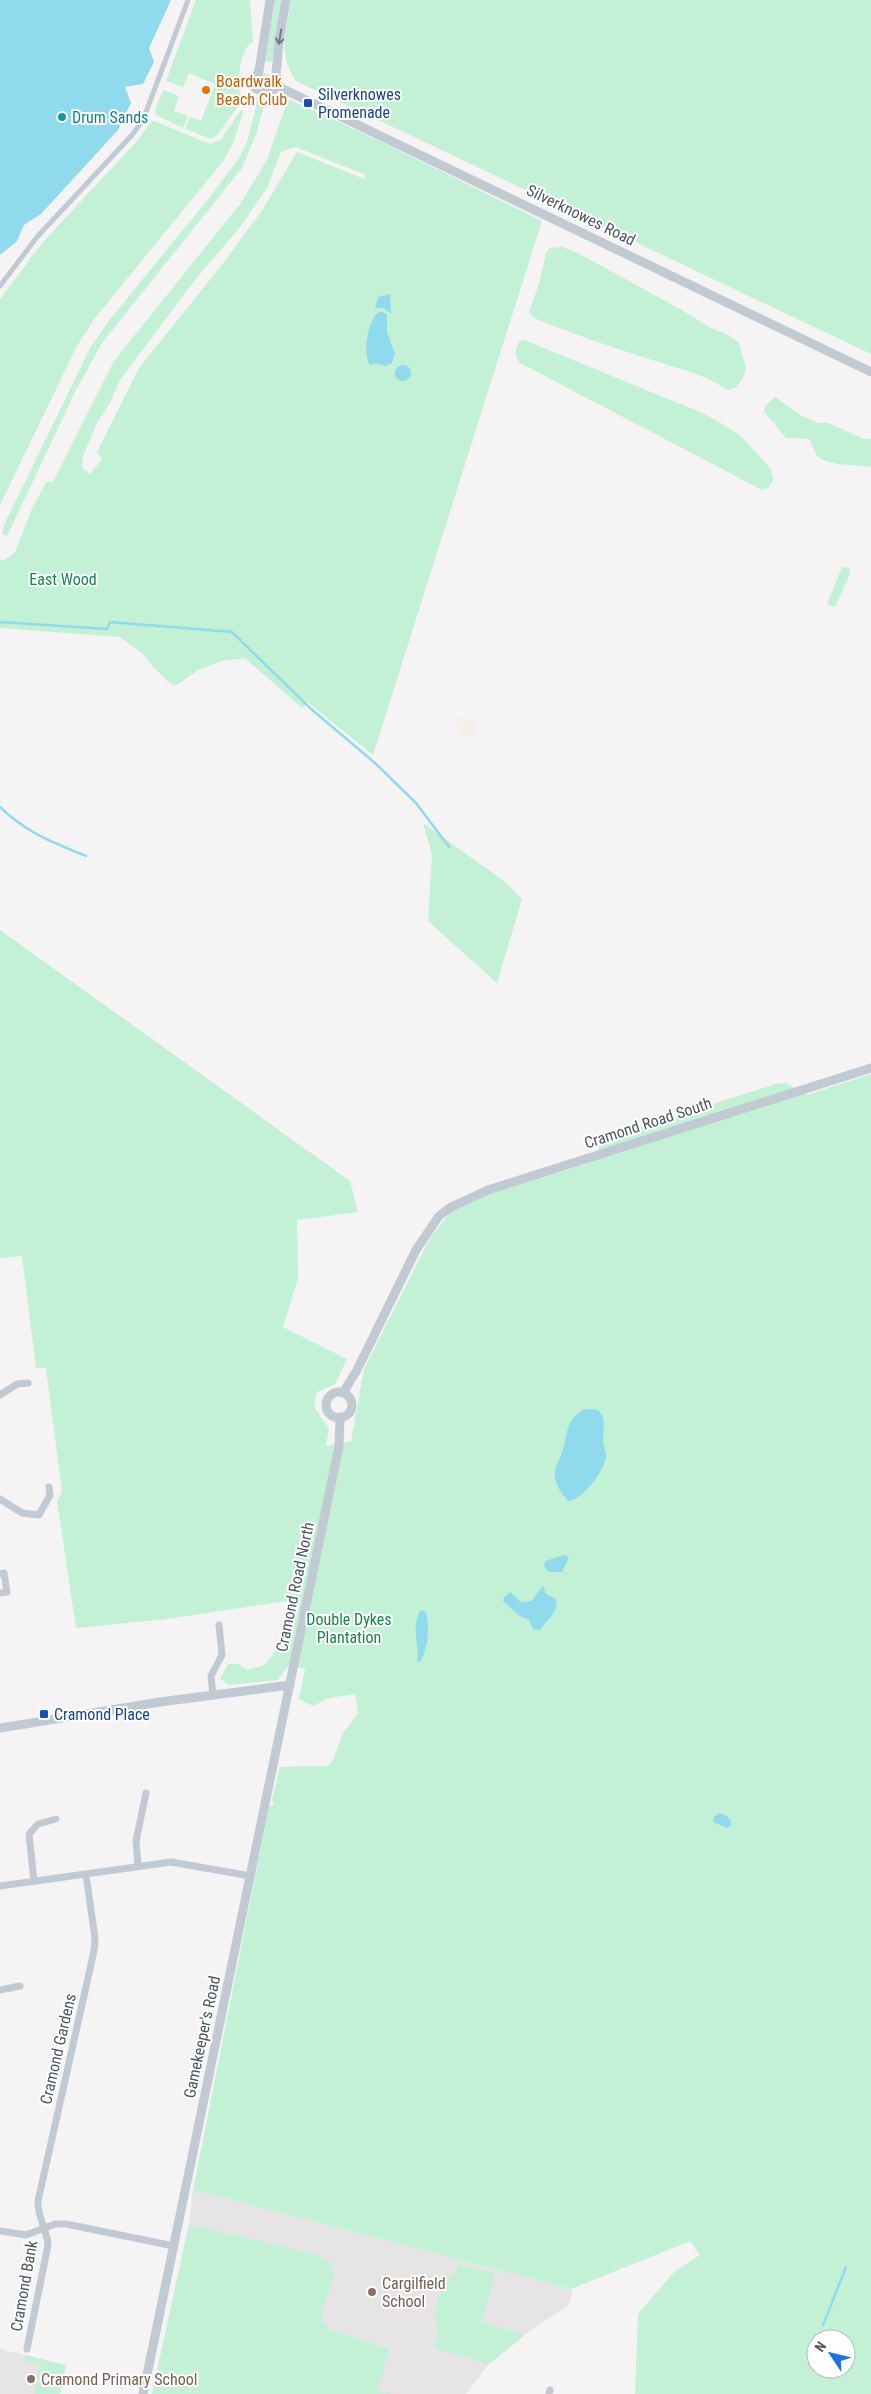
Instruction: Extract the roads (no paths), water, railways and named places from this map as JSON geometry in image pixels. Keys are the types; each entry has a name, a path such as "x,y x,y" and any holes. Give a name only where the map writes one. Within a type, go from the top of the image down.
{"street":[{"path":"0,286 37,237 132,136 143,120 188,0"},
{"path":"270,0 259,71 254,81 258,91 268,93 277,86 276,74 286,0"},
{"path":"259,71 266,69 276,74"},
{"name":"Silverknowes Road","path":"277,86 871,372"},
{"name":"Cramond Road South","path":"343,1393 357,1370 416,1250 439,1216 456,1204 488,1190 871,1068"},
{"path":"0,1395 17,1384 28,1382"},
{"path":"343,1393 349,1396 352,1408 348,1414 340,1417 330,1413 327,1404 331,1395 343,1393"},
{"name":"Cramond Road North","path":"290,1686 339,1446 340,1417"},
{"path":"0,1499 22,1514 39,1514 50,1495 49,1487"},
{"path":"0,1574 4,1573 7,1592 0,1593"},
{"path":"213,1695 211,1676 222,1655 219,1625"},
{"path":"0,1728 213,1695 290,1686"},
{"name":"Gamekeeper's Road","path":"143,2394 290,1686"},
{"path":"138,1866 136,1841 146,1793"},
{"path":"34,1881 29,1834 38,1824 56,1819"},
{"path":"0,1886 138,1866 182,1862 251,1876"},
{"name":"Cramond Gardens","path":"46,2228 39,2216 38,2201 94,1950 95,1938 86,1875"},
{"path":"0,1990 20,1986"},
{"path":"0,2232 26,2235 55,2224 66,2224 174,2246"},
{"name":"Cramond Bank","path":"27,2349 48,2245 46,2228"}],"water":[{"name":"Drum Sands","path":"0,0 171,0 149,48 154,62 143,84 125,87 131,103 118,130 41,214 24,225 17,241 0,255"},
{"path":"390,294 391,313 383,308 375,308 378,297"},
{"path":"381,311 387,315 387,332 395,354 392,363 386,366 375,363 370,365 367,353 370,327 376,314"},
{"path":"403,365 409,367 411,373 409,379 403,381 397,379 395,373 397,367"},
{"path":"584,1409 598,1410 603,1417 605,1461 598,1476 586,1490 574,1500 568,1501 557,1484 555,1471 570,1423"},
{"path":"565,1555 569,1557 562,1572 549,1572 544,1566 545,1561"},
{"path":"543,1586 546,1594 556,1599 556,1608 540,1630 533,1629 529,1620 518,1615 503,1601 504,1597 510,1592 521,1602 531,1601"},
{"path":"421,1610 426,1612 428,1637 421,1661 417,1662 416,1622"},
{"path":"719,1813 727,1816 731,1821 731,1826 727,1828 713,1822 714,1817"}],"waterway":[{"path":"0,622 107,629 110,622 232,632 310,708 375,763 416,803 449,847"},
{"path":"0,807 30,830 86,856"},
{"path":"823,2325 846,2267"}],"place":[{"name":"Boardwalk Beach Club","path":"206,90"},
{"name":"Silverknowes Promenade","path":"308,103"},
{"name":"Drum Sands","path":"62,117"},
{"name":"Cramond Place","path":"44,1714"},
{"name":"Cargilfield School","path":"372,2292"},
{"name":"Cramond Primary School","path":"31,2379"}],"park label":[{"name":"East Wood","path":"63,579"},
{"name":"Double Dykes Plantation","path":"349,1628"}]}
